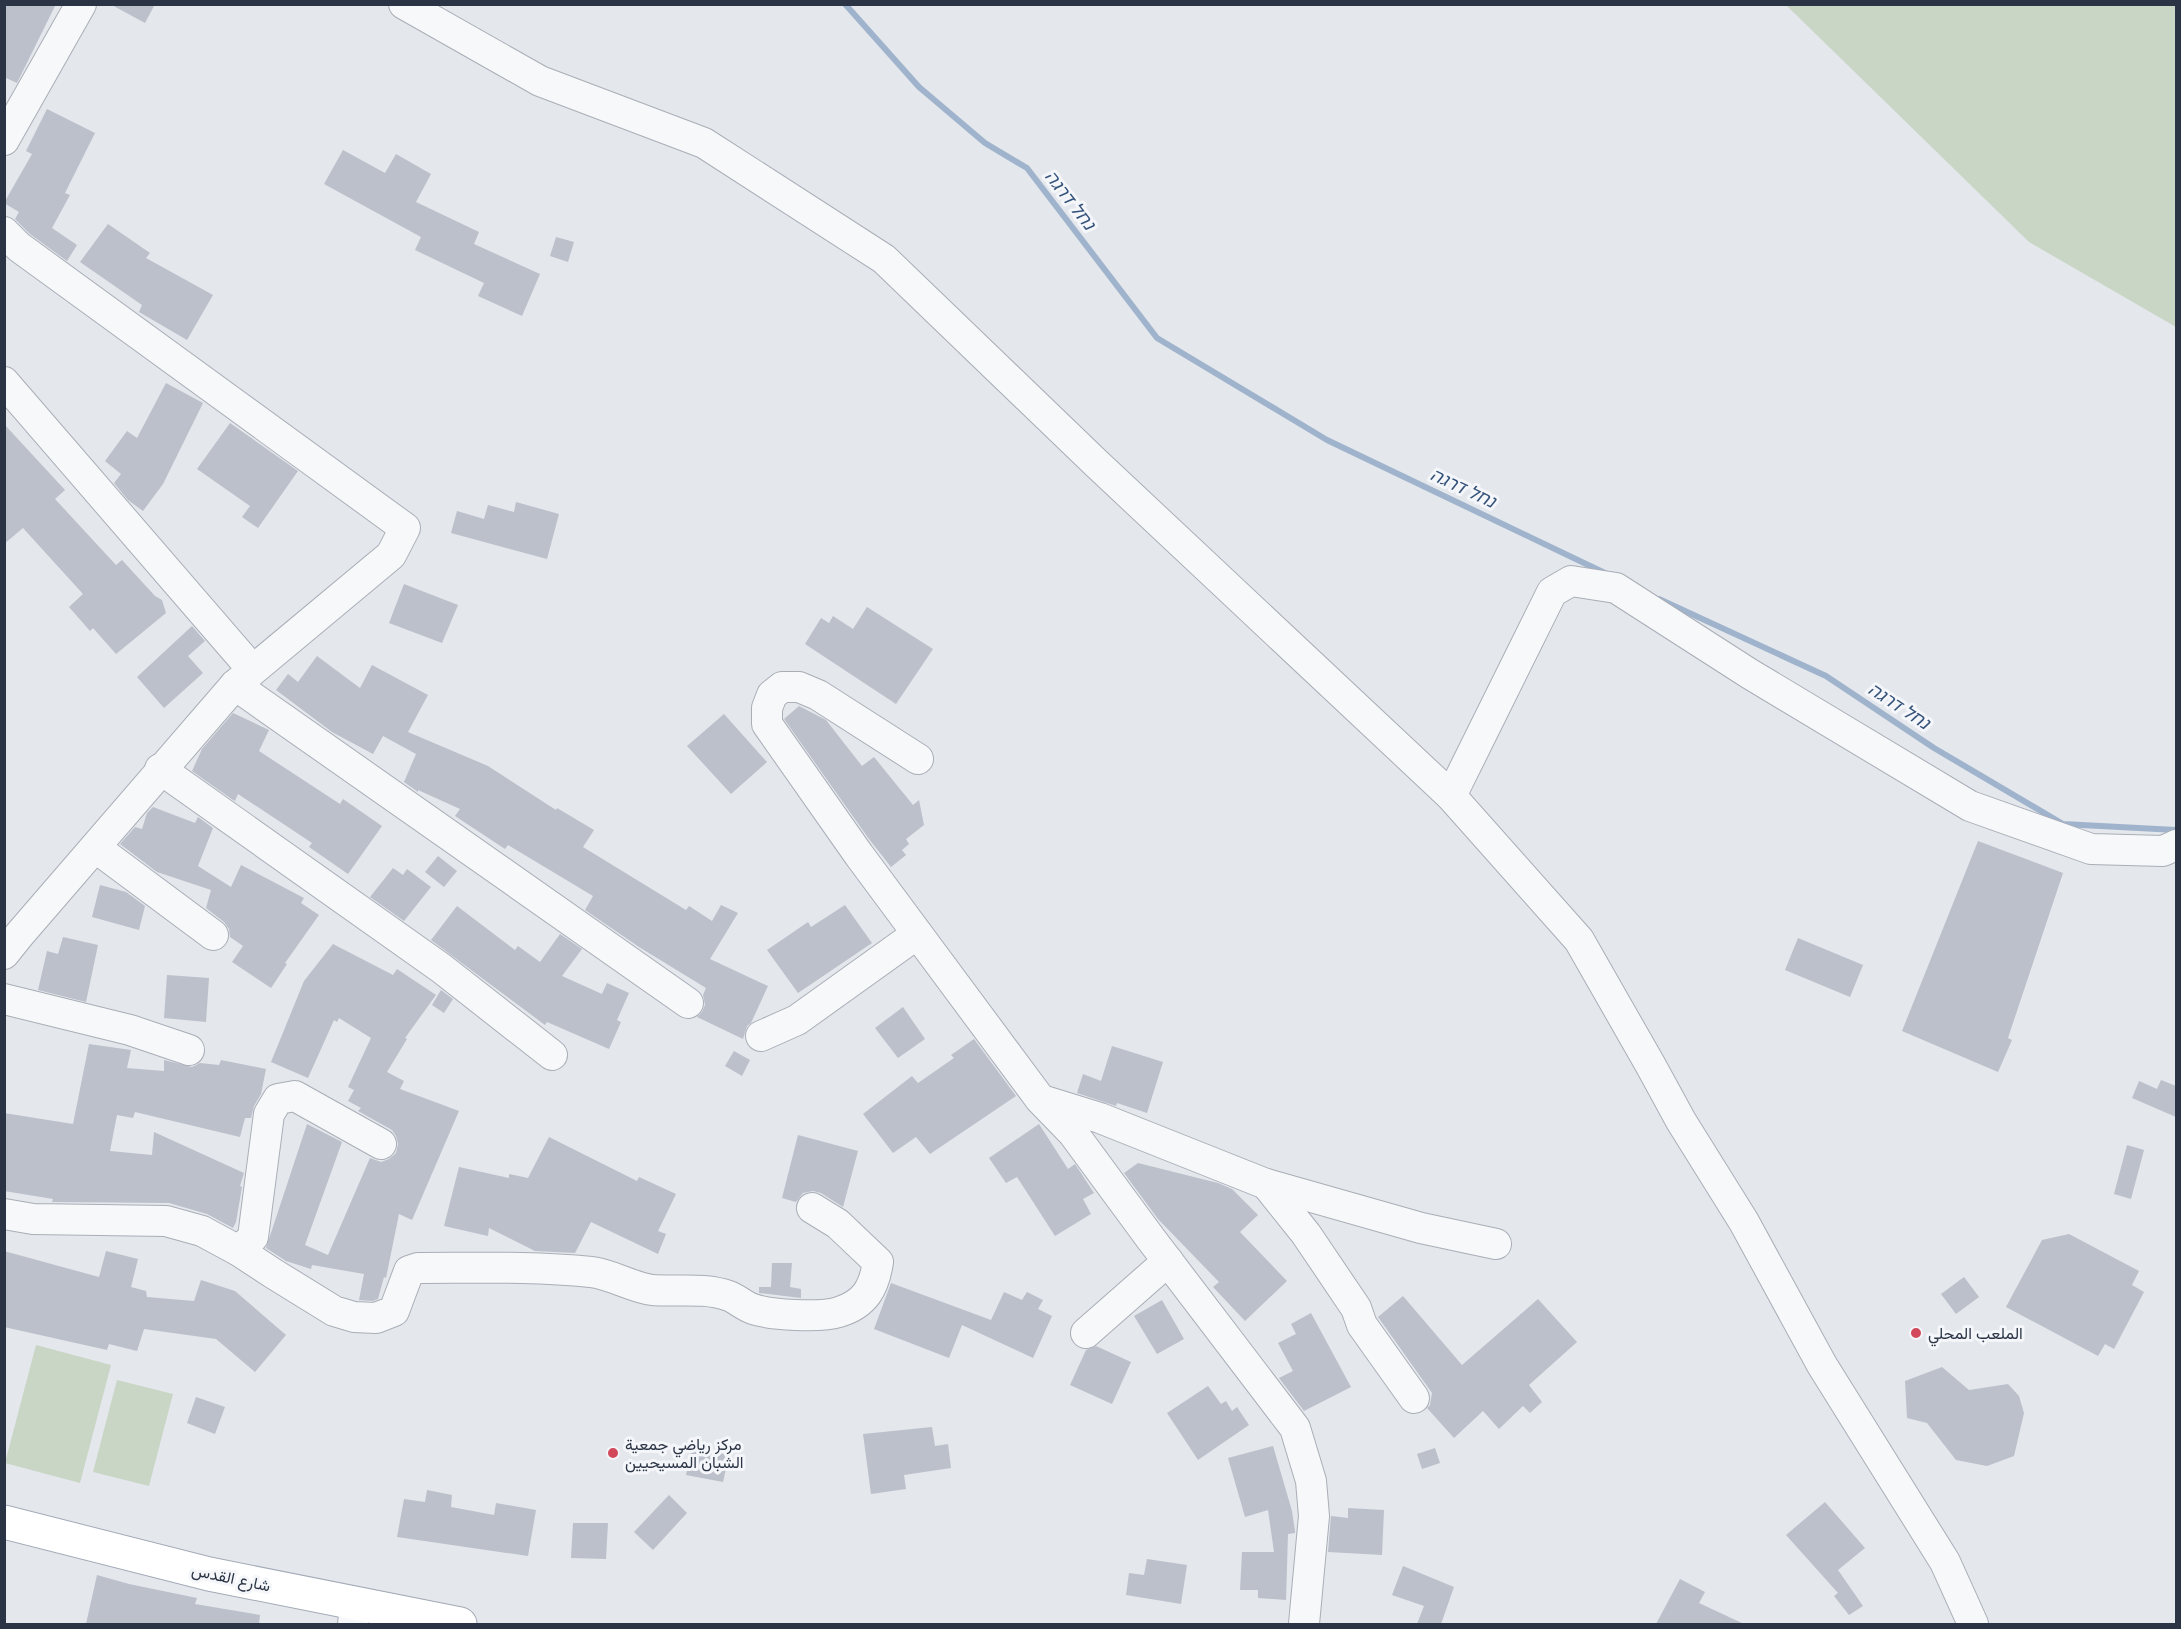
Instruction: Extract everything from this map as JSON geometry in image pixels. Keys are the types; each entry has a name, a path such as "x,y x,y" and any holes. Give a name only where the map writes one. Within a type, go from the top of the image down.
{"main road":[{"name":"شارع القدس","path":"5,1526 199,1572 354,1615 460,1624"}],"street":[{"path":"4,140 14,100 81,4"},
{"path":"404,4 540,81 704,143 884,259 1113,479 1451,796 1579,940 1652,1066 1681,1122 1744,1222 1822,1365 1945,1562 1973,1624"},
{"path":"4,232 19,247 405,528 392,555 243,677 160,769 96,848 4,954"},
{"path":"4,382 243,677 688,1003"},
{"path":"1451,796 1552,592 1570,581 1616,588 1750,674 1970,806 2091,849 2163,851 2176,845"},
{"path":"918,759 818,695 799,687 782,687 772,695 767,708 767,724 917,934 1040,1099 1073,1133 1295,1428 1311,1481 1314,1516 1304,1624"},
{"path":"160,769 441,968 552,1055"},
{"path":"96,848 213,935"},
{"path":"761,1036 797,1020 917,934"},
{"path":"4,999 130,1030 189,1050"},
{"path":"239,1251 253,1237 269,1114 278,1099 295,1095 381,1144"},
{"path":"1040,1099 1100,1118 1266,1184 1422,1228 1496,1244"},
{"path":"1266,1184 1306,1234 1356,1308 1362,1325 1414,1398"},
{"path":"4,1214 33,1219 166,1221 202,1231 239,1251 334,1311 354,1317 376,1318 394,1311 409,1270 506,1267 593,1272 650,1290 699,1290 729,1296 752,1309 772,1313 838,1312 866,1296 875,1282 878,1263 838,1224 812,1208"},
{"path":"1086,1333 1168,1261"}],"green space":[{"path":"1786,5 2176,5 2176,327 2029,242"},
{"path":"36,1345 111,1365 80,1483 5,1463"},
{"path":"117,1380 173,1394 149,1486 93,1472"}],"building":[{"path":"4,4 56,4 17,83 4,77"},
{"path":"110,4 155,4 145,23"},
{"path":"47,109 95,133 65,193 70,195 52,228 77,245 67,261 30,234 15,219 19,212 4,203 32,154 26,151"},
{"path":"343,150 385,173 396,154 431,174 416,202 479,232 474,244 540,274 522,316 478,296 484,283 415,250 421,237 324,184"},
{"path":"108,224 150,253 146,258 213,295 187,340 139,312 142,305 80,262"},
{"path":"556,237 574,242 568,262 550,256"},
{"path":"166,383 203,403 163,484 143,511 128,500 114,483 121,474 105,461 127,431 137,438"},
{"path":"230,423 298,471 258,528 242,517 250,506 197,469"},
{"path":"4,424 65,490 55,499 116,565 122,560 155,596 162,600 166,613 116,654 93,628 90,631 69,607 83,594 23,528 4,544"},
{"path":"516,502 559,514 547,559 451,533 457,511 484,519 488,505 514,512"},
{"path":"404,584 458,605 442,643 389,623"},
{"path":"867,607 933,649 896,704 805,644 821,618 829,623 833,616 853,629"},
{"path":"192,626 205,641 188,656 203,673 164,708 137,677"},
{"path":"317,656 360,688 372,665 428,695 408,732 488,766 556,810 557,808 594,830 583,847 686,910 689,906 712,921 721,905 738,913 710,959 768,986 751,1023 747,1026 743,1039 697,1017 705,1005 703,995 706,988 639,947 585,910 593,896 508,845 505,849 455,816 460,809 418,790 418,792 404,782 416,754 383,736 373,754 332,732 276,690 288,674 298,682"},
{"path":"799,706 826,720 862,766 874,757 913,805 919,800 924,825 906,839 909,844 902,850 906,855 891,867 784,719"},
{"path":"233,713 269,730 259,751 340,804 343,799 382,826 348,874 309,847 312,843 238,794 235,801 192,771 202,749"},
{"path":"724,714 767,762 731,794 687,746"},
{"path":"153,807 195,823 198,817 213,828 198,866 231,887 241,865 304,898 301,903 319,915 285,963 287,964 271,988 232,962 243,946 230,937 229,929 224,922 206,908 211,890 157,872 120,844 135,827 142,829 147,813"},
{"path":"1978,841 2063,873 2008,1038 2012,1040 1998,1072 1902,1031"},
{"path":"438,856 457,871 444,887 425,872"},
{"path":"393,868 403,875 407,869 431,887 404,921 370,897"},
{"path":"100,885 126,892 145,906 139,930 92,917"},
{"path":"845,905 872,943 798,993 767,950 808,922 811,927"},
{"path":"457,906 515,950 518,946 540,962 560,934 582,949 562,976 602,994 607,983 629,993 617,1020 621,1022 609,1049 547,1022 545,1025 431,940"},
{"path":"63,937 98,945 86,1002 38,990 47,951 58,954"},
{"path":"1798,938 1863,965 1850,997 1785,970"},
{"path":"333,944 393,975 397,969 436,995 405,1038 407,1039 387,1072 404,1081 400,1089 459,1111 412,1220 399,1214 386,1278 384,1277 378,1299 373,1301 359,1300 364,1274 312,1265 311,1269 286,1261 266,1248 307,1124 342,1142 305,1245 328,1255 370,1158 381,1162 389,1159 396,1153 398,1144 392,1130 358,1111 361,1108 348,1101 354,1090 348,1087 371,1038 339,1018 337,1022 334,1020 308,1078 271,1062 304,981"},
{"path":"167,975 209,978 206,1022 164,1018"},
{"path":"441,990 453,999 444,1013 432,1005"},
{"path":"903,1007 925,1039 898,1058 875,1028"},
{"path":"974,1039 1016,1096 930,1154 916,1137 893,1153 863,1114 912,1076 918,1083 954,1058 951,1055"},
{"path":"89,1044 131,1050 127,1068 164,1071 164,1060 192,1067 200,1063 219,1065 221,1060 266,1069 261,1094 254,1106 251,1118 245,1118 240,1137 135,1112 133,1118 117,1115 110,1151 152,1155 154,1132 244,1173 233,1228 207,1214 169,1203 52,1202 53,1199 4,1191 4,1113 73,1124"},
{"path":"1112,1046 1163,1062 1147,1113 1077,1093 1083,1074 1101,1081"},
{"path":"734,1051 750,1060 742,1076 725,1066"},
{"path":"2161,1080 2176,1086 2176,1117 2132,1098 2139,1081 2157,1089"},
{"path":"1039,1124 1068,1169 1075,1164 1094,1193 1083,1199 1091,1214 1055,1236 1017,1177 1006,1183 989,1158"},
{"path":"798,1135 858,1151 843,1207 821,1193 813,1191 803,1193 796,1202 782,1198"},
{"path":"549,1137 637,1181 639,1177 676,1194 658,1231 666,1234 658,1254 591,1222 575,1253 535,1251 489,1228 488,1236 444,1226 459,1167 509,1178 509,1174 528,1178"},
{"path":"2127,1145 2144,1150 2131,1199 2114,1194"},
{"path":"1138,1163 1218,1183 1232,1189 1258,1215 1240,1232 1287,1281 1245,1321 1213,1287 1219,1282 1158,1219 1124,1173"},
{"path":"2069,1234 2139,1271 2132,1285 2144,1292 2114,1349 2105,1344 2098,1356 2006,1307 2042,1240"},
{"path":"4,1251 99,1277 106,1251 138,1259 131,1287 146,1291 147,1297 194,1301 201,1280 235,1291 286,1335 255,1372 216,1339 144,1329 137,1351 109,1344 107,1350 4,1327"},
{"path":"772,1263 792,1263 790,1287 801,1289 801,1298 759,1293 759,1287 771,1287"},
{"path":"1964,1277 1979,1297 1956,1314 1941,1294"},
{"path":"891,1283 991,1320 1004,1292 1022,1300 1027,1292 1043,1300 1038,1309 1052,1316 1033,1358 962,1325 949,1358 874,1329"},
{"path":"1403,1296 1462,1365 1538,1299 1577,1342 1529,1385 1542,1402 1530,1413 1523,1406 1499,1429 1483,1411 1454,1438 1427,1408 1430,1405 1432,1393 1378,1317"},
{"path":"1162,1300 1184,1339 1157,1354 1134,1316"},
{"path":"1311,1313 1351,1387 1304,1411 1279,1378 1293,1371 1278,1343 1296,1334 1291,1324"},
{"path":"1096,1346 1131,1362 1112,1404 1070,1385 1086,1350"},
{"path":"1942,1367 1969,1390 2008,1384 2019,1396 2024,1413 2014,1456 1987,1466 1956,1460 1927,1423 1907,1418 1905,1381"},
{"path":"1208,1386 1221,1404 1226,1401 1232,1411 1237,1407 1249,1425 1198,1460 1167,1413"},
{"path":"196,1397 225,1407 215,1434 187,1423"},
{"path":"932,1427 935,1446 948,1444 951,1468 904,1475 906,1489 871,1494 863,1434"},
{"path":"1273,1446 1292,1511 1295,1531 1295,1533 1288,1534 1286,1600 1258,1598 1258,1590 1240,1590 1242,1552 1274,1552 1268,1510 1245,1517 1228,1458"},
{"path":"692,1447 729,1455 723,1482 686,1475"},
{"path":"1435,1448 1440,1463 1422,1469 1417,1454"},
{"path":"427,1490 452,1495 451,1507 494,1515 496,1503 536,1510 528,1556 397,1537 404,1499 425,1502"},
{"path":"669,1495 687,1513 653,1550 634,1532"},
{"path":"1825,1502 1865,1548 1838,1570 1863,1606 1849,1615 1834,1596 1838,1593 1786,1535"},
{"path":"1348,1508 1384,1510 1382,1555 1328,1552 1331,1516 1348,1518"},
{"path":"573,1523 608,1523 606,1559 571,1558"},
{"path":"1147,1559 1187,1565 1181,1604 1126,1595 1129,1573 1144,1575"},
{"path":"1403,1566 1454,1587 1441,1624 1417,1624 1424,1606 1392,1595"},
{"path":"97,1575 197,1598 195,1604 260,1615 259,1624 86,1624"},
{"path":"1680,1579 1705,1592 1699,1603 1744,1624 1656,1624"}],"waterway":[{"name":"נחל דרגה","path":"845,4 919,87 985,143 1027,168 1157,338 1327,440 1607,574"},
{"name":"נחל דרגה","path":"1659,599 1826,676 1934,748 2063,824 2176,830"}],"place":[{"name":"الملعب المحلي","path":"1916,1333"},
{"name":"مركز رياضي جمعية الشبان المسيحيين","path":"613,1453"}]}
